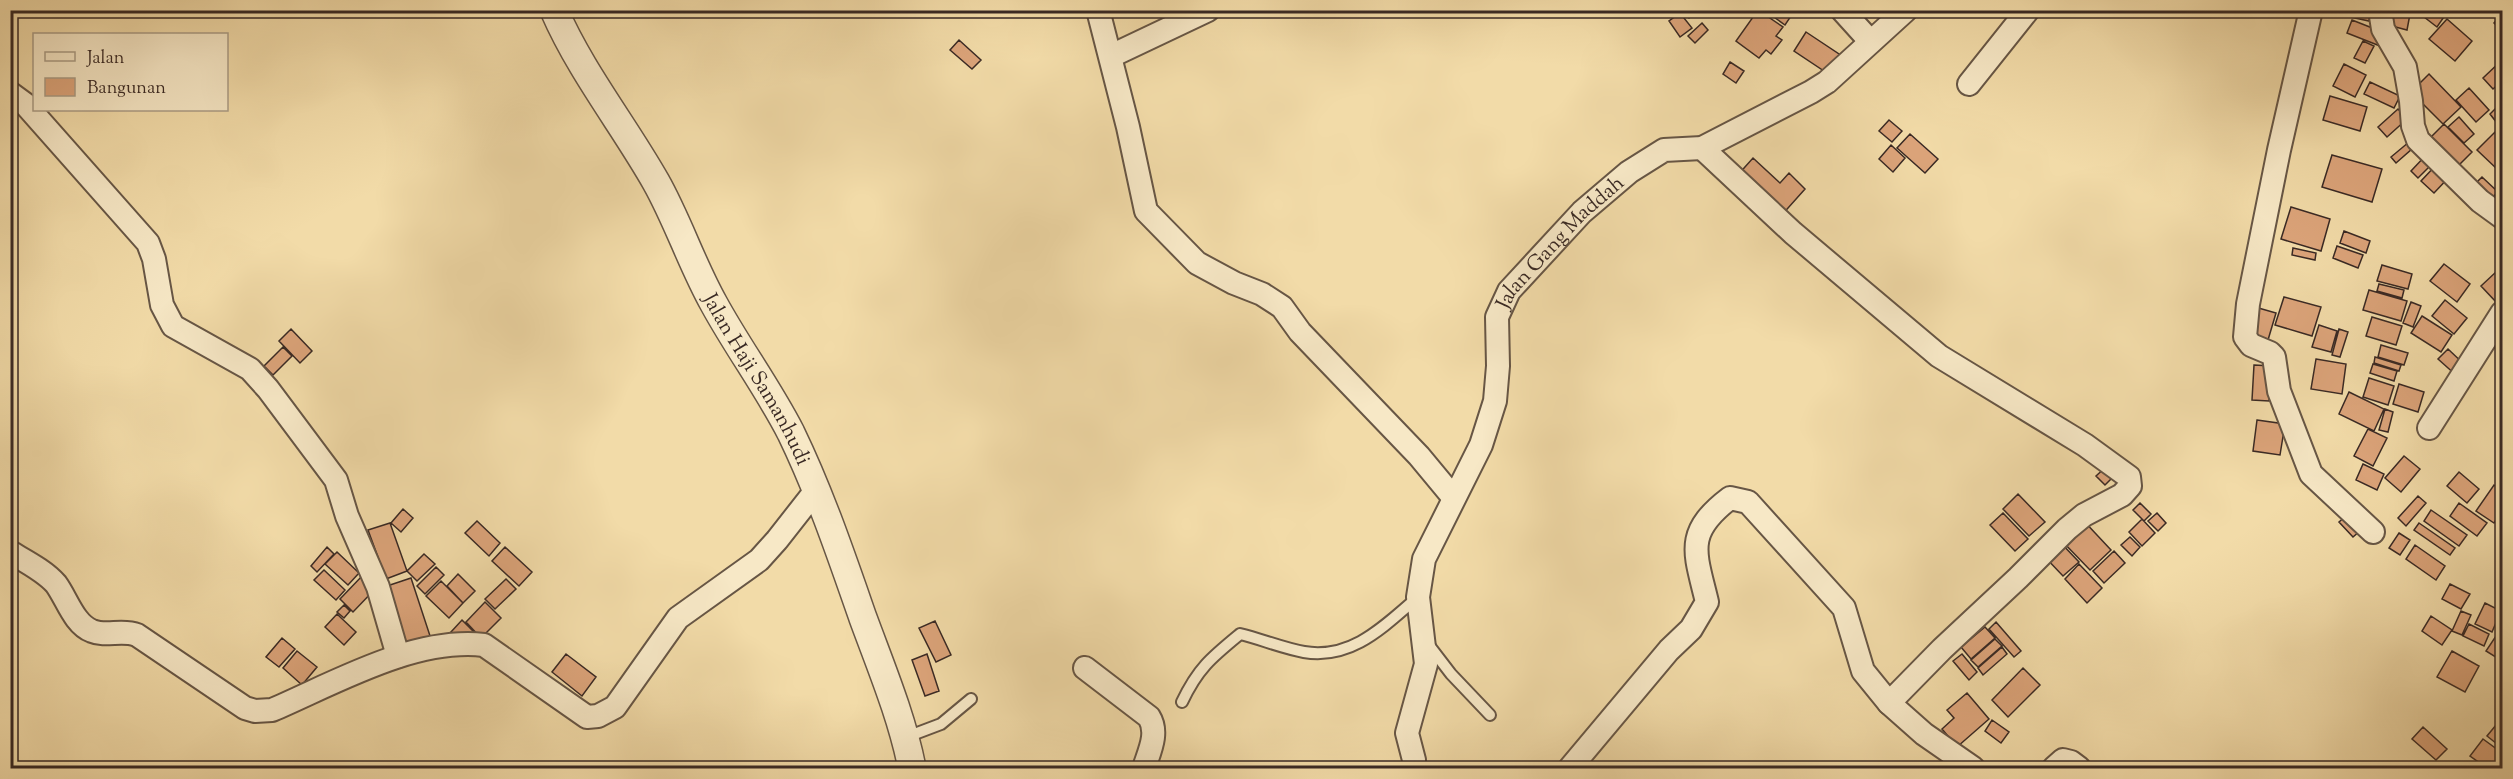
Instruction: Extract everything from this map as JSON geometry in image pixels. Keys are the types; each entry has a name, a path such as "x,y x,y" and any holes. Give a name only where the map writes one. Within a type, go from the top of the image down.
{"street":[{"name":"Jalan Haji Samanhudi","path":"554,10 564,33 602,97 657,182 714,305 761,377 817,489 843,557 912,768"},
{"path":"1098,10 1111,56 1146,211 1197,263 1234,283 1262,294 1282,307 1300,332 1419,456 1453,497"},
{"path":"1111,56 1208,10"},
{"path":"1842,10 1870,41"},
{"name":"Jalan Gang Maddah","path":"1414,768 1407,733 1426,664 1418,597 1424,559 1481,445 1495,401 1498,366 1497,317 1509,291 1582,212 1629,172 1664,150 1702,148 1827,82 1906,10"},
{"path":"1969,84 2028,10"},
{"path":"2310,10 2248,304 2246,336 2251,345 2270,352 2274,357 2279,391 2311,474 2373,532"},
{"path":"2380,10 2383,30 2405,67 2413,126 2418,140 2480,201 2502,217"},
{"path":"10,93 25,104 148,243 154,259 162,305 173,326 250,369 268,389 336,480 347,516 378,587 398,656"},
{"path":"1702,148 1793,233 1939,356 2085,445 2129,477 2130,486 2122,495 2084,515 2067,529 1889,702"},
{"path":"2429,428 2502,313"},
{"path":"10,552 55,582 74,614 89,630 98,633 126,631 137,635 245,708 255,711 272,710 398,656 456,645 484,645 587,717 598,716 615,707 678,618 759,560 817,489"},
{"path":"1570,768 1669,650 1692,629 1707,602 1695,553 1698,533 1712,512 1730,498 1748,502 1844,608 1863,671 1889,702 1924,734 1973,768"},
{"path":"1085,668 1149,717 1154,725 1154,736 1144,768"},
{"path":"2054,768 2063,760 2079,768"}],"lane":[{"path":"1182,702 1189,686 1207,661 1240,634 1304,652 1337,652 1362,641 1418,597"},
{"path":"1424,639 1451,674 1490,715"},
{"path":"904,738 941,724 971,699"}],"building":[{"path":"1683,10 1698,10 1689,18"},
{"path":"1758,10 1783,27 1776,36 1782,40 1771,54 1766,50 1759,58 1736,41"},
{"path":"1764,10 1795,10 1785,25"},
{"path":"2285,10 2309,10 2305,20"},
{"path":"2351,10 2371,10 2369,21 2350,17"},
{"path":"2392,10 2410,14 2407,30 2388,25"},
{"path":"2415,10 2448,10 2448,11 2437,27"},
{"path":"1680,13 1692,28 1680,37 1669,21"},
{"path":"2502,14 2502,31 2494,23"},
{"path":"2447,19 2472,41 2455,61 2429,39"},
{"path":"2352,20 2385,33 2380,46 2347,33"},
{"path":"1702,23 1708,30 1695,43 1688,36"},
{"path":"1806,32 1842,56 1830,75 1794,51"},
{"path":"959,40 981,60 972,69 950,50"},
{"path":"2363,41 2374,46 2365,63 2354,58"},
{"path":"2502,60 2502,81 2493,89 2483,78"},
{"path":"1730,62 1744,71 1736,83 1723,74"},
{"path":"2344,64 2366,75 2355,97 2333,86"},
{"path":"2429,74 2461,107 2443,124 2411,92"},
{"path":"2370,82 2400,96 2394,108 2364,94"},
{"path":"2469,88 2489,110 2476,122 2456,100"},
{"path":"2330,96 2367,107 2360,131 2323,120"},
{"path":"2502,102 2502,118 2497,123 2490,114"},
{"path":"2398,109 2407,119 2387,137 2378,127"},
{"path":"2459,117 2474,134 2464,143 2448,127"},
{"path":"1889,120 1902,131 1892,142 1879,131"},
{"path":"2444,124 2472,152 2453,171 2425,143"},
{"path":"2495,132 2502,140 2502,165 2498,170 2477,150"},
{"path":"1910,134 1938,159 1925,173 1897,148"},
{"path":"2409,142 2413,148 2396,163 2391,157"},
{"path":"1891,145 1905,158 1893,172 1879,159"},
{"path":"2427,154 2434,162 2418,178 2411,171"},
{"path":"2332,155 2382,169 2372,202 2322,187"},
{"path":"1753,158 1780,183 1789,173 1805,189 1780,217 1736,177"},
{"path":"2438,163 2451,175 2434,193 2421,181"},
{"path":"2482,177 2498,192 2487,203 2471,188"},
{"path":"2291,207 2330,219 2321,251 2281,239"},
{"path":"2344,231 2370,241 2366,253 2340,243"},
{"path":"2337,246 2363,255 2358,268 2333,258"},
{"path":"2293,248 2316,253 2315,260 2292,255"},
{"path":"2444,264 2470,284 2457,302 2430,281"},
{"path":"2382,265 2412,274 2408,289 2377,281"},
{"path":"2497,271 2502,277 2502,299 2498,304 2481,286"},
{"path":"2379,284 2404,290 2402,298 2377,291"},
{"path":"2369,290 2407,301 2401,321 2363,310"},
{"path":"2284,297 2321,307 2312,336 2275,325"},
{"path":"2445,300 2467,318 2454,334 2432,316"},
{"path":"2411,302 2421,306 2413,327 2403,323"},
{"path":"2255,307 2276,313 2268,340 2247,334"},
{"path":"2422,316 2452,335 2441,352 2411,333"},
{"path":"2372,317 2402,326 2396,345 2366,336"},
{"path":"2319,325 2337,331 2331,352 2312,347"},
{"path":"291,329 312,351 300,363 279,341"},
{"path":"2339,329 2348,332 2340,357 2332,355"},
{"path":"2381,345 2408,353 2404,365 2378,357"},
{"path":"283,347 292,356 273,375 264,366"},
{"path":"2448,349 2466,366 2457,376 2438,359"},
{"path":"2375,357 2401,365 2399,371 2374,363"},
{"path":"2316,359 2346,364 2342,394 2311,389"},
{"path":"2373,364 2397,371 2394,381 2370,373"},
{"path":"2254,365 2272,366 2269,401 2252,400"},
{"path":"2369,378 2394,386 2388,405 2363,397"},
{"path":"2399,384 2424,392 2418,412 2393,404"},
{"path":"2349,392 2384,409 2374,431 2339,414"},
{"path":"2385,409 2393,412 2388,432 2379,430"},
{"path":"2257,420 2285,424 2280,455 2253,451"},
{"path":"2368,429 2387,438 2373,466 2354,456"},
{"path":"2404,456 2420,469 2401,492 2385,478"},
{"path":"2363,464 2384,474 2377,490 2356,480"},
{"path":"2108,465 2116,474 2105,485 2096,476"},
{"path":"2459,472 2479,489 2467,503 2447,486"},
{"path":"2494,485 2502,491 2502,510 2494,523 2476,511"},
{"path":"2018,494 2045,522 2029,536 2003,509"},
{"path":"2418,496 2426,503 2406,526 2398,518"},
{"path":"2140,503 2151,514 2144,521 2133,510"},
{"path":"2459,503 2487,523 2477,536 2450,516"},
{"path":"403,509 413,518 401,532 391,523"},
{"path":"2431,510 2467,535 2459,546 2424,521"},
{"path":"2003,513 2028,539 2015,551 1990,525"},
{"path":"2157,513 2166,523 2158,531 2148,521"},
{"path":"2347,515 2361,530 2353,537 2339,522"},
{"path":"2082,519 2111,550 2090,570 2061,540"},
{"path":"2142,519 2155,533 2142,546 2129,532"},
{"path":"477,521 500,543 489,556 465,533"},
{"path":"390,523 407,571 386,579 368,530"},
{"path":"2419,523 2455,548 2450,555 2414,530"},
{"path":"2399,533 2410,540 2400,555 2389,548"},
{"path":"2130,537 2140,547 2132,556 2121,545"},
{"path":"2059,541 2079,562 2063,576 2044,556"},
{"path":"2415,545 2445,566 2436,580 2406,559"},
{"path":"327,547 334,554 317,572 311,566"},
{"path":"505,547 532,572 519,586 492,561"},
{"path":"2114,551 2125,563 2104,583 2093,571"},
{"path":"337,552 359,573 348,585 325,564"},
{"path":"424,554 435,564 417,581 407,571"},
{"path":"2079,564 2102,588 2087,603 2065,579"},
{"path":"436,567 444,575 425,594 417,586"},
{"path":"324,570 345,590 336,600 314,580"},
{"path":"458,574 475,591 463,603 447,586"},
{"path":"363,575 376,588 353,612 340,599"},
{"path":"411,578 433,645 409,653 387,586"},
{"path":"506,579 516,589 495,609 485,599"},
{"path":"441,581 463,603 449,618 426,596"},
{"path":"2450,584 2470,594 2461,609 2442,599"},
{"path":"485,602 501,618 481,638 466,622"},
{"path":"2485,603 2501,611 2492,632 2475,624"},
{"path":"344,605 350,611 344,618 337,612"},
{"path":"2461,611 2471,615 2462,635 2452,631"},
{"path":"337,614 356,632 344,645 325,627"},
{"path":"2431,616 2452,630 2442,645 2422,631"},
{"path":"462,620 474,632 463,643 451,632"},
{"path":"935,621 951,655 936,662 919,628"},
{"path":"1996,622 2021,651 2014,657 1989,629"},
{"path":"2469,624 2489,634 2484,646 2463,636"},
{"path":"1985,627 1995,638 1971,659 1961,647"},
{"path":"2498,633 2502,636 2502,661 2486,651"},
{"path":"282,638 295,649 279,667 266,657"},
{"path":"1995,639 2002,646 1978,667 1971,660"},
{"path":"2002,647 2007,654 1983,675 1978,668"},
{"path":"297,651 317,667 302,685 283,668"},
{"path":"2452,651 2479,666 2465,692 2437,677"},
{"path":"566,654 596,677 582,696 552,672"},
{"path":"927,654 939,691 925,696 912,660"},
{"path":"1962,654 1977,672 1969,680 1953,661"},
{"path":"2023,668 2040,685 2008,717 1992,700"},
{"path":"1967,693 1989,719 1957,747 1942,729 1954,718 1947,710"},
{"path":"1992,720 2009,732 2001,743 1985,731"},
{"path":"2496,725 2502,730 2502,748 2487,736"},
{"path":"2423,727 2447,749 2436,760 2412,739"},
{"path":"2483,739 2502,753 2502,768 2487,768 2470,756"},
{"path":"156,762 164,768 150,768"}]}
